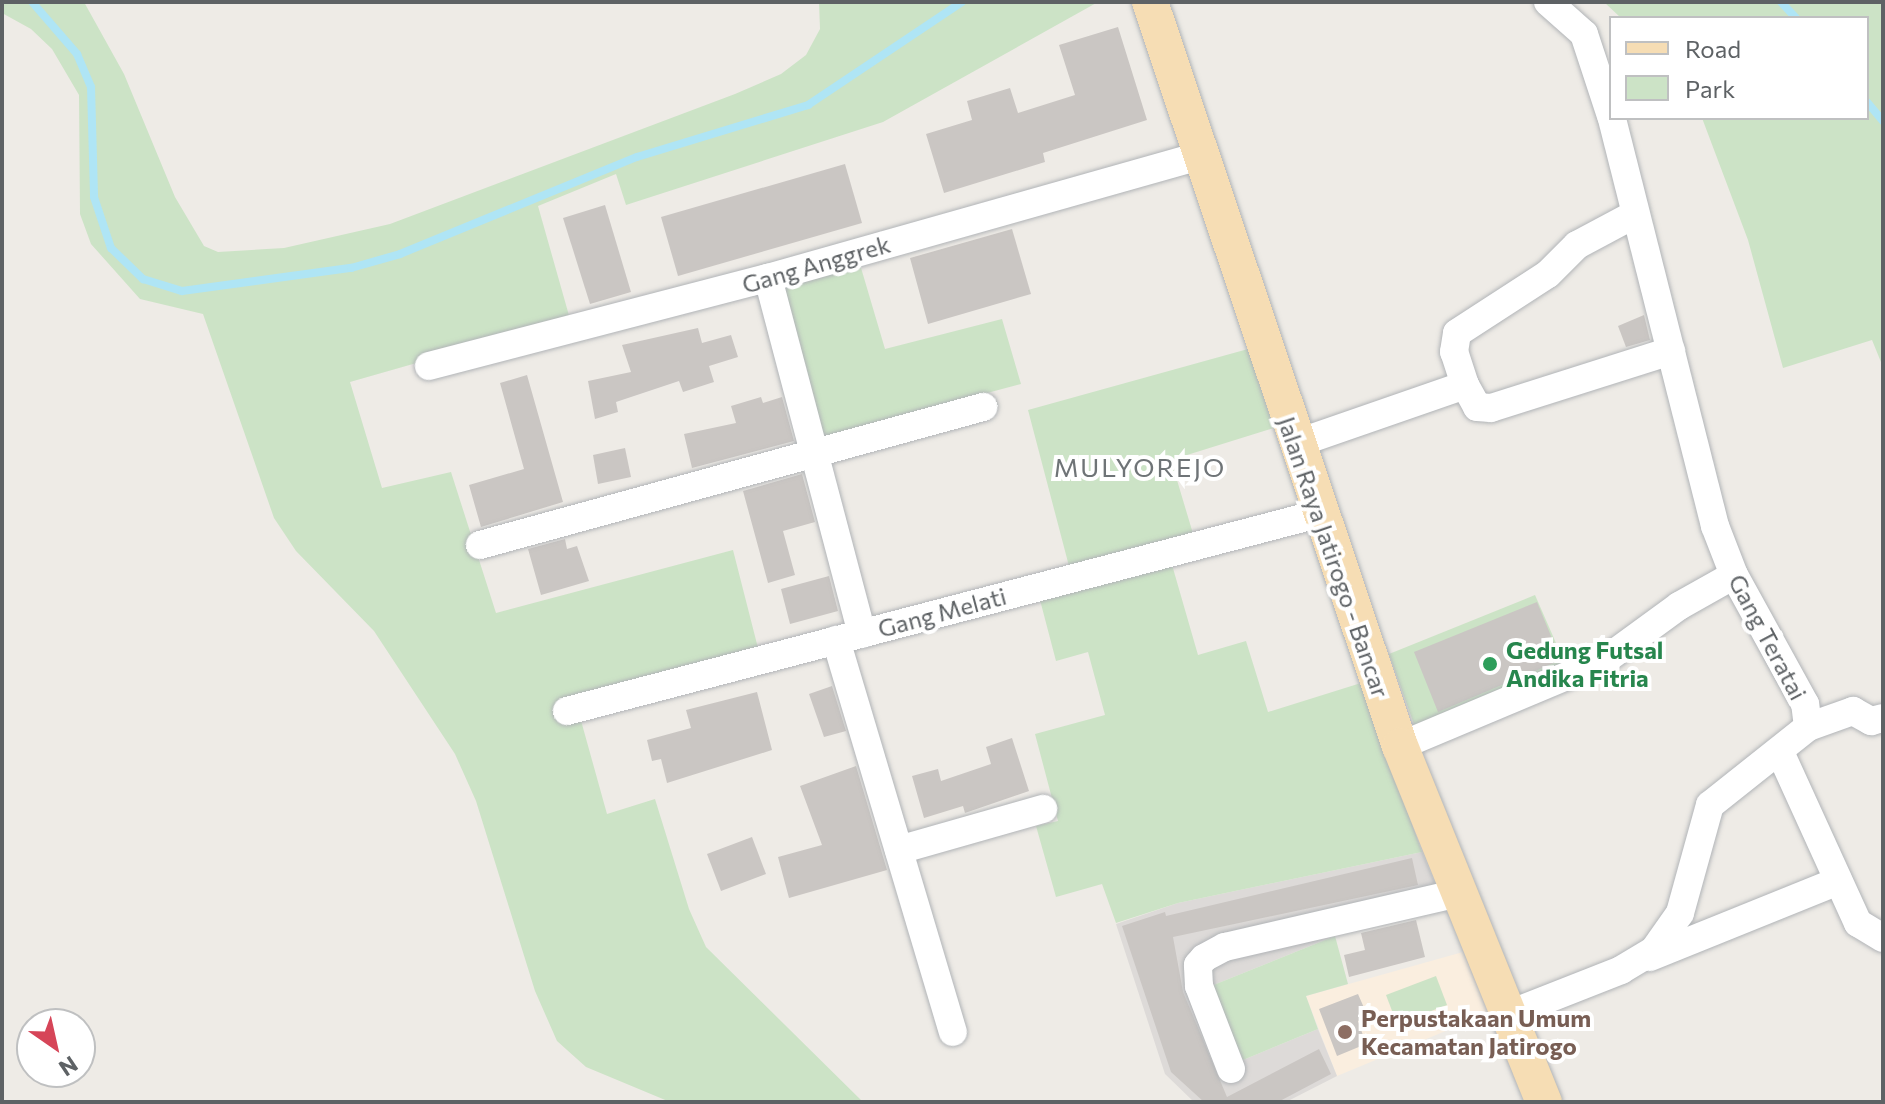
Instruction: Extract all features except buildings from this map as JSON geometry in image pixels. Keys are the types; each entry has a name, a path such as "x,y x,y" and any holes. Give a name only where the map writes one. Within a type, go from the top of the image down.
{"main road":[{"name":"Jalan Raya Jatirogo - Bancar","path":"1156,3 1200,156 1318,514 1400,746 1544,1102"}],"street":[{"name":"Gang Teratai","path":"1548,2 1584,34 1609,111"},
{"name":"Gang Teratai","path":"1507,1015 1639,962 1680,913 1710,805 1808,727 1805,704 1734,575 1715,526 1612,120"},
{"name":"Gang Anggrek","path":"429,366 768,278 1200,156"},
{"path":"1635,214 1577,245 1548,274 1457,333 1454,352 1465,385 1477,407 1491,408 1671,351"},
{"path":"768,278 814,454 849,637 899,850 953,1032"},
{"path":"1295,444 1465,385"},
{"path":"480,545 983,407"},
{"name":"Gang Melati","path":"567,711 1318,514"},
{"path":"1400,746 1577,674 1734,575"},
{"path":"1808,727 1853,711 1871,721 1883,718"},
{"path":"1780,752 1858,923 1883,938"},
{"path":"899,850 1043,809"},
{"path":"1639,962 1838,881"},
{"path":"1231,1069 1199,986 1198,965 1204,958 1225,947 1459,893"}],"shaded area":[{"path":"1422,852 1445,908 1340,934 1211,986 1243,1060 1318,1029 1337,1076 1286,1102 1194,1102 1165,1074 1116,924 1178,903"},
{"path":"1463,952 1489,1013 1337,1076 1306,996"}],"green space":[{"path":"2,2 84,2 124,74 175,197 204,246 218,252 284,248 390,224 735,94 781,74 806,55 820,29 819,2 1098,2 883,122 626,205 616,174 538,206 570,319 350,382 382,488 451,472 496,613 733,550 758,648 575,699 607,814 655,799 689,909 706,947 863,1102 670,1102 586,1067 557,1041 535,991 476,801 455,754 374,631 296,551 274,518 203,314 140,299 91,244 80,214 79,95 52,49 31,29 2,13"},
{"path":"1604,2 1883,2 1883,367 1872,340 1783,368 1748,240 1703,120 1869,120 1869,16 1619,16"},
{"path":"859,261 885,349 1002,319 1021,384 822,437 779,283"},
{"path":"1248,349 1274,428 1171,460 1194,537 1166,544 1198,655 1246,641 1268,712 1361,683 1422,852 1178,903 1116,923 1102,884 1056,897 1036,826 1058,821 1035,734 1105,715 1088,652 1056,661 1040,600 1075,589 1028,410"},
{"name":"Gedung Futsal Andika Fitria","path":"1535,595 1573,682 1421,744 1389,654"},
{"path":"1335,936 1348,984 1306,996 1318,1029 1243,1060 1211,986"},
{"path":"1436,976 1447,1005 1397,1024 1386,995"}],"waterway":[{"path":"32,2 77,54 91,87 94,197 111,248 143,279 182,291 351,268 400,254 637,157 808,105 962,2"},
{"path":"1781,2 1794,16"},
{"path":"1869,104 1883,121"}],"place":[{"name":"Gedung Futsal Andika Fitria","path":"1490,664"},
{"name":"Perpustakaan Umum Kecamatan Jatirogo","path":"1345,1032"}],"district":[{"name":"MULYOREJO","path":"1140,467"}]}
